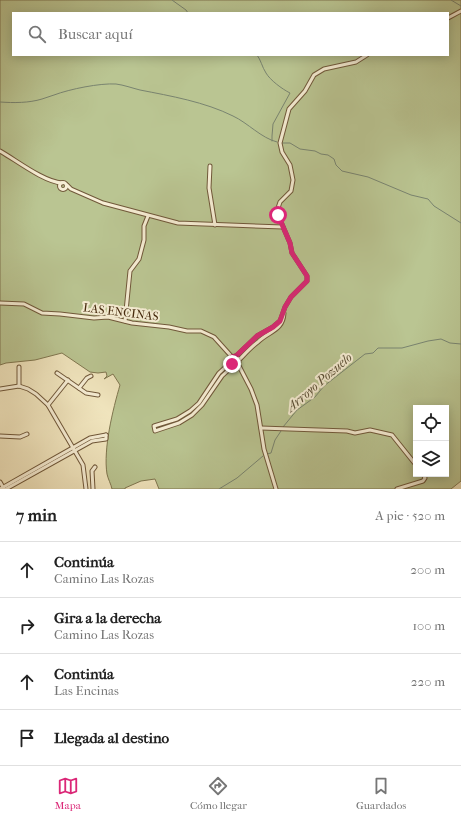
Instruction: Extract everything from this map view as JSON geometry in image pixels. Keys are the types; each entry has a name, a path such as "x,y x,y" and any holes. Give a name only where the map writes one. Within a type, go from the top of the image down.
{"street":[{"path":"449,17 461,11"},
{"path":"234,363 219,373 199,403 190,411 177,419 154,426 155,430 179,423 192,415 202,405 222,376 234,363 257,336 273,327 280,321 285,307 291,297 307,281 307,276 292,253 290,243 278,215 280,202 291,191 292,180 290,165 282,152 280,144 289,109 305,92 314,75 324,70 348,65 366,56"},
{"path":"0,151 41,176 56,182 64,182 71,189 103,203 148,216 178,223 283,227"},
{"path":"210,166 209,188 215,225"},
{"path":"56,182 62,189 71,189"},
{"path":"60,187 62,182"},
{"path":"65,189 67,188 67,185"},
{"path":"125,321 130,271 139,259 144,240 144,226 148,216"},
{"name":"LAS ENCINAS","path":"0,303 24,304 42,313 94,318 108,317 125,321 169,326 187,331 200,331 214,337 232,357"},
{"path":"238,358 232,357 234,363 251,389 255,400 264,449 276,489"},
{"path":"19,367 19,386"},
{"path":"57,373 86,393 98,395"},
{"path":"79,388 87,378 91,376"},
{"path":"48,405 68,380"},
{"path":"0,389 19,386 36,394 48,405 74,448 84,468 86,489"},
{"path":"261,428 347,431 355,433 366,430 390,434 413,461"},
{"path":"0,436 20,437 27,434"},
{"path":"0,482 3,488 90,438 106,435 106,439 92,441 74,448"},
{"path":"93,489 92,472 95,467"},
{"path":"84,468 88,468 92,472"},
{"path":"397,489 423,481 424,477"}],"green space":[{"path":"0,0 461,0 461,481 451,489 159,489 155,479 141,481 125,489 112,489 107,474 106,453 112,417 120,385 113,374 104,379 107,376 106,372 90,372 62,353 35,360 0,365"}],"waterway":[{"path":"172,0 187,12"},
{"path":"451,0 461,6"},
{"path":"258,56 268,76 276,84 290,93 273,124 272,141"},
{"path":"0,102 16,103 32,101 94,85 116,84 188,100 211,107 233,116 265,137 277,142"},
{"path":"282,143 290,143 300,149 328,155 334,159 336,165 342,171 368,177 411,195 428,199 434,206 461,223"},
{"name":"Arroyo Pozuelo","path":"283,427 297,410 315,397 324,386 365,354 373,353 378,348 402,348 441,339 450,343 461,344"},
{"name":"Arroyo Pozuelo","path":"267,454 271,453 275,440 281,431"},
{"name":"Arroyo Pozuelo","path":"219,489 237,478 263,456"}],"route":[{"path":"232,364 230,360 232,357 236,356 257,336 273,327 280,321 285,307 291,297 307,281 307,276 292,253 290,243 278,215"}]}
